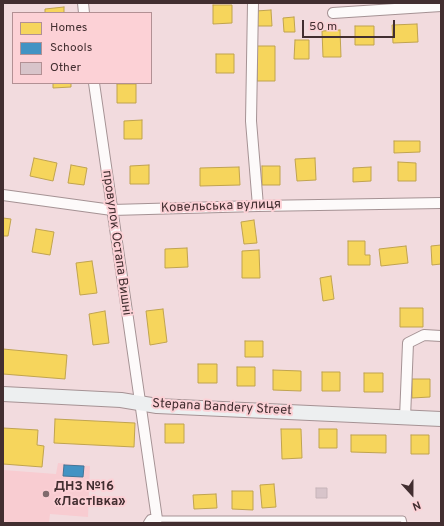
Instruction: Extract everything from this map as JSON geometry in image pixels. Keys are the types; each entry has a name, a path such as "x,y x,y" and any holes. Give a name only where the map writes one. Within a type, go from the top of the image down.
{"street":[{"path":"253,3 251,121 258,206"},
{"path":"333,13 441,6"},
{"name":"провулок Остапа Вишні","path":"94,84 139,403 153,521"},
{"name":"Ковельська вулиця","path":"3,195 112,210 441,203"},
{"path":"405,418 408,342 424,336 441,336"},
{"name":"Stepana Bandery Street","path":"3,394 121,400 157,406 441,419"}],"lane":[{"path":"153,521 403,519 404,523"}],"shaded area":[{"name":"ДНЗ №16 «Ластівка»","path":"58,463 90,466 88,517 50,514 49,523 3,523 3,470 56,474"}],"building: Homes":[{"path":"213,5 232,5 232,23 213,24"},
{"path":"64,7 64,12 45,12 45,9"},
{"path":"271,10 272,26 256,26 256,11"},
{"path":"294,17 295,32 284,32 283,18"},
{"path":"417,24 418,42 393,43 392,25"},
{"path":"355,26 374,26 374,45 355,45"},
{"path":"340,30 341,57 323,57 322,31"},
{"path":"295,40 309,40 309,59 294,59"},
{"path":"257,46 275,46 275,81 257,81"},
{"path":"216,54 234,54 234,73 216,73"},
{"path":"53,84 71,84 71,87 53,88"},
{"path":"117,84 136,84 136,103 117,103"},
{"path":"142,120 142,139 124,139 124,121"},
{"path":"394,141 420,141 420,152 394,153"},
{"path":"34,158 57,163 53,181 30,176"},
{"path":"315,158 316,180 297,181 295,159"},
{"path":"398,162 416,163 416,181 398,181"},
{"path":"71,165 87,168 84,185 68,183"},
{"path":"149,165 149,184 130,184 130,166"},
{"path":"262,166 280,166 280,185 262,185"},
{"path":"239,167 240,185 200,186 200,168"},
{"path":"371,167 371,181 353,182 353,168"},
{"path":"3,218 11,219 8,236 3,236"},
{"path":"254,220 257,243 244,244 241,222"},
{"path":"36,229 54,232 50,255 32,252"},
{"path":"348,241 365,241 365,255 370,255 370,265 348,265"},
{"path":"441,245 441,264 432,265 431,246"},
{"path":"406,246 408,263 381,266 379,249"},
{"path":"187,248 188,267 165,268 165,249"},
{"path":"259,250 260,278 242,278 242,251"},
{"path":"92,261 97,293 80,295 76,263"},
{"path":"331,276 334,299 323,301 320,278"},
{"path":"400,308 423,308 423,327 400,327"},
{"path":"163,309 167,342 150,345 146,311"},
{"path":"105,311 109,343 93,345 89,314"},
{"path":"245,341 263,341 263,357 245,357"},
{"path":"3,349 67,355 65,379 3,374"},
{"path":"198,364 217,364 217,383 198,383"},
{"path":"237,367 255,367 255,386 237,386"},
{"path":"273,370 301,371 301,391 273,390"},
{"path":"322,372 340,372 340,391 322,391"},
{"path":"364,373 383,373 383,392 364,392"},
{"path":"412,379 430,379 430,397 412,398"},
{"path":"55,419 135,423 134,447 54,443"},
{"path":"165,424 184,424 184,443 165,443"},
{"path":"3,428 38,430 37,445 44,446 42,467 3,464"},
{"path":"281,429 301,429 302,458 282,459"},
{"path":"319,429 337,429 337,448 319,448"},
{"path":"351,435 386,435 386,453 351,452"},
{"path":"411,435 429,435 429,454 411,454"},
{"path":"274,484 276,507 262,508 260,485"},
{"path":"232,491 253,491 253,510 232,509"},
{"path":"216,494 217,508 194,509 193,495"}],"building: Schools":[{"path":"64,465 84,466 83,477 63,476"}],"building: Other":[{"path":"316,488 327,488 327,498 316,498"}],"place":[{"name":"ДНЗ №16 «Ластівка»","path":"46,494"}]}
